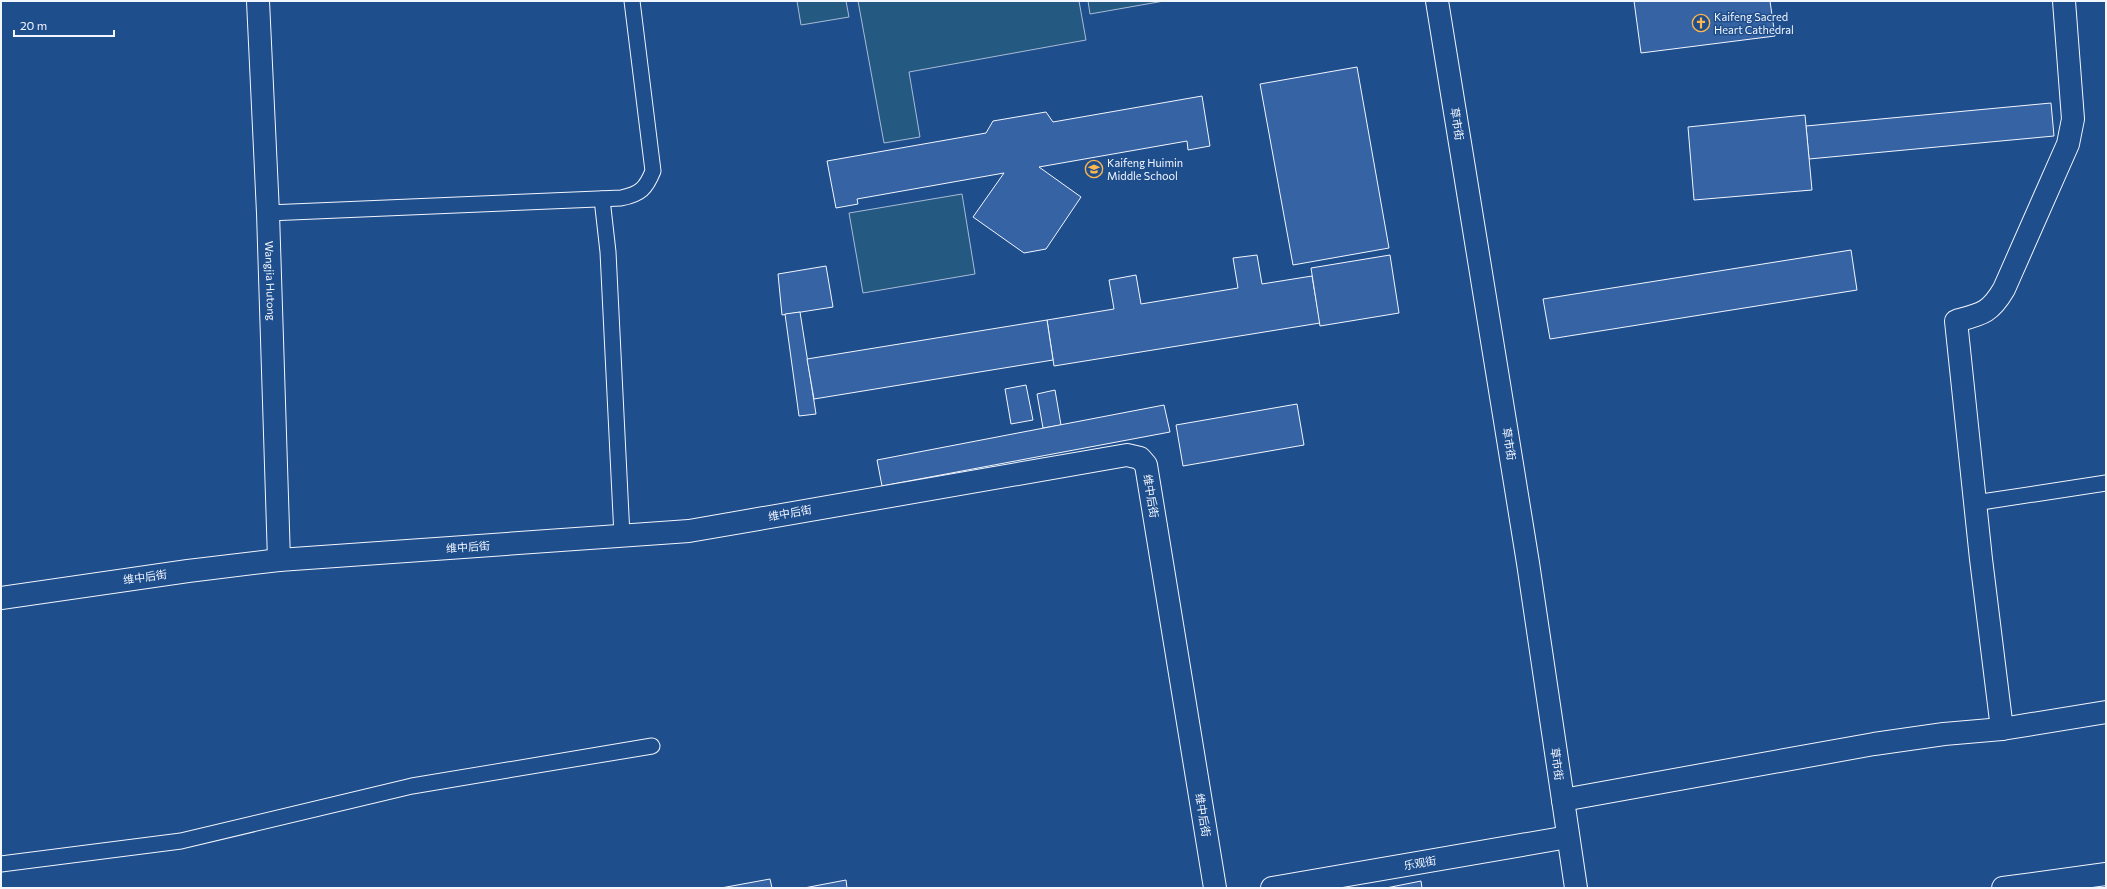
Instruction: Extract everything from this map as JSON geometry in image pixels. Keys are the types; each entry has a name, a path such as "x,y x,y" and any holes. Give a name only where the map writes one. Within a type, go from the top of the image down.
{"street":[{"name":"Wangjia Hutong","path":"258,1 268,213 279,560"},
{"name":"草市街","path":"1437,1 1528,562 1576,888"},
{"path":"2002,729 1975,503 1956,321 1984,313 1997,301 2004,289 2068,144 2073,119 2064,1"},
{"name":"维中后街","path":"1,598 180,572 279,560 689,531 1127,455 1140,458 1146,465 1215,888"},
{"path":"1563,800 1874,744 1944,734 2002,729 2106,712"},
{"name":"乐观街","path":"1272,888 1568,837"},
{"path":"2003,888 2106,874"}],"lane":[{"path":"268,213 602,199 634,196 647,186 653,170 632,1"},
{"path":"602,199 608,252 622,536"},
{"path":"1975,503 2106,483"},
{"path":"1,864 180,841 412,786 652,746"}],"shaded area":[{"path":"797,1 846,1 849,17 801,25"},
{"path":"858,1 1079,1 1086,40 909,72 920,137 884,143"},
{"path":"1088,1 1164,1 1090,14"},
{"path":"962,194 975,274 863,293 849,213"}],"building":[{"name":"Kaifeng Sacred Heart Cathedral","path":"1634,1 1770,1 1775,36 1641,53"},
{"path":"1357,67 1389,248 1293,265 1260,84"},
{"path":"1202,96 1210,146 1188,150 1187,141 1039,167 1081,197 1046,249 1024,253 973,217 1004,173 857,199 858,204 836,208 827,161 986,133 993,121 1046,112 1053,122"},
{"path":"2051,103 2054,136 1809,159 1806,126"},
{"path":"1805,115 1812,190 1694,200 1688,127"},
{"path":"1851,250 1857,290 1550,339 1543,299"},
{"path":"1257,255 1262,284 1312,276 1320,323 1054,366 1047,320 1114,309 1109,280 1136,275 1141,304 1238,288 1233,258"},
{"path":"1390,255 1399,313 1320,326 1311,268"},
{"path":"826,266 833,307 782,315 778,274"},
{"path":"800,312 816,414 799,416 785,314"},
{"path":"1047,320 1053,360 814,399 807,359"},
{"path":"1026,385 1033,420 1011,424 1005,389"},
{"path":"1055,390 1061,425 1043,428 1037,394"},
{"path":"1297,404 1304,445 1183,466 1176,425"},
{"path":"1164,405 1170,432 882,486 877,460"},
{"path":"770,879 772,888 721,888"},
{"path":"846,880 847,888 804,888"},
{"path":"1421,881 1422,888 1386,888"}],"place":[{"name":"Kaifeng Sacred Heart Cathedral","path":"1701,23"},
{"name":"Kaifeng Huimin Middle School","path":"1094,169"}]}
